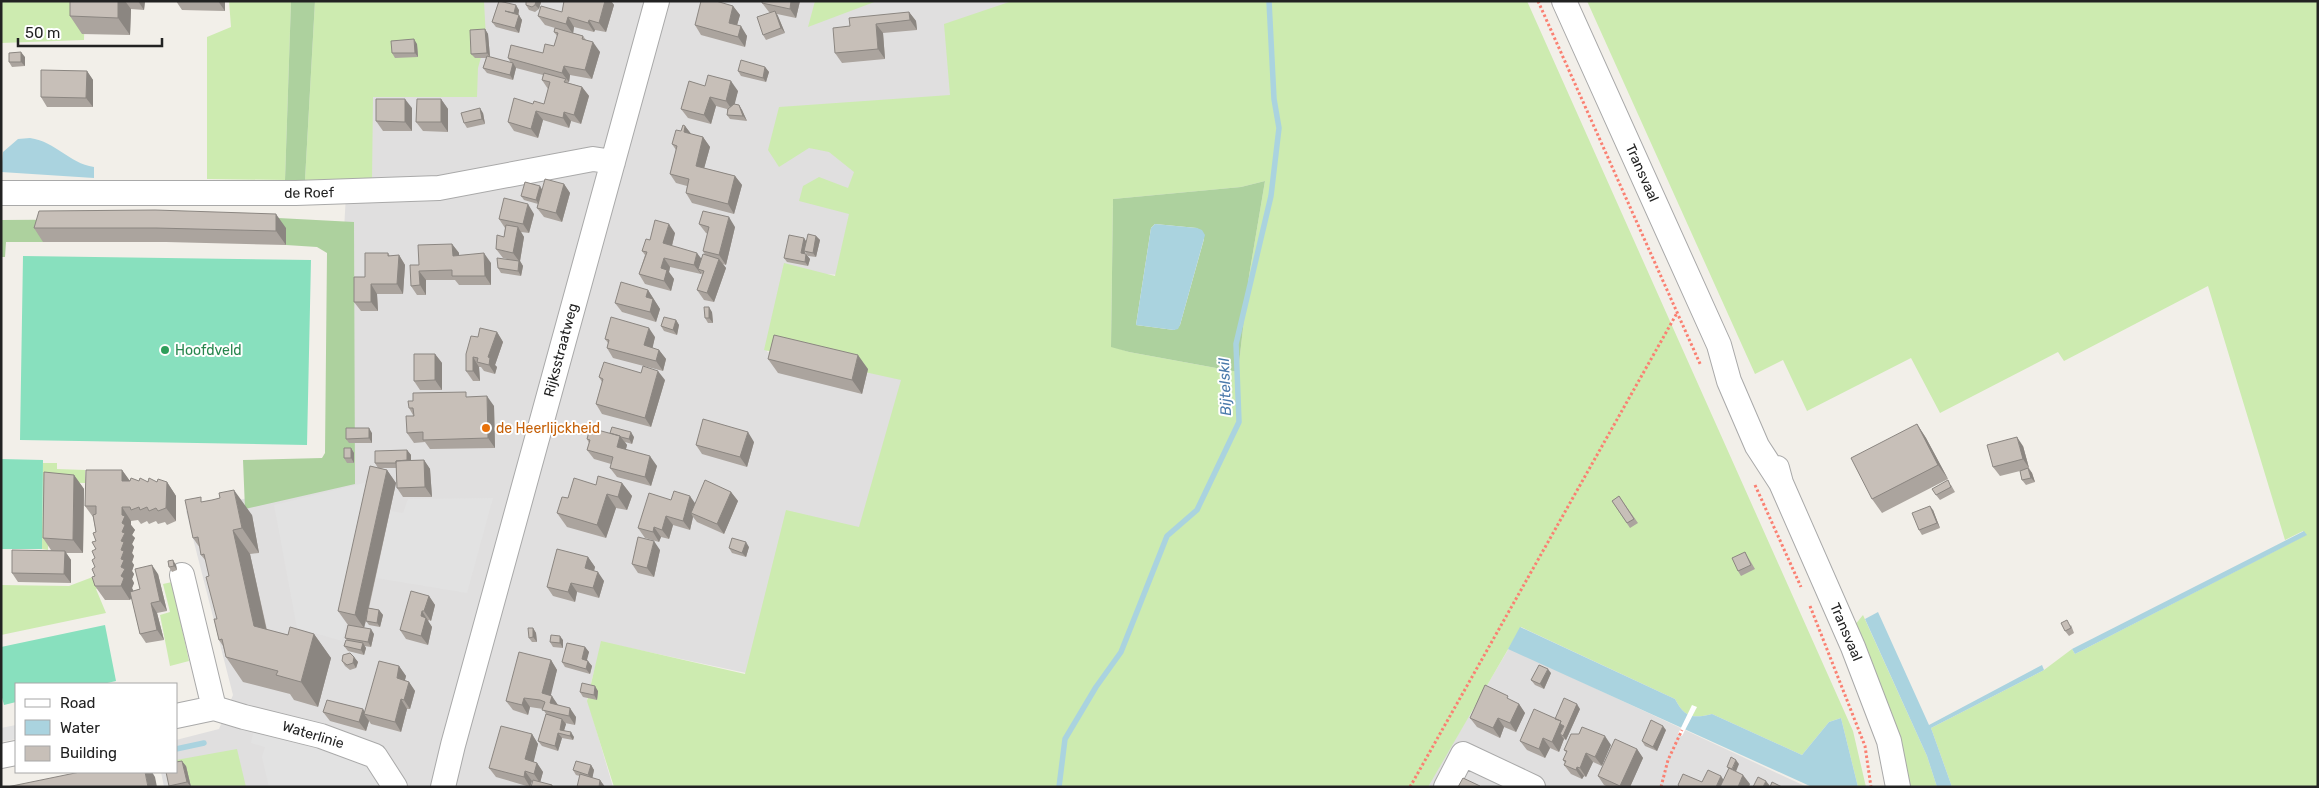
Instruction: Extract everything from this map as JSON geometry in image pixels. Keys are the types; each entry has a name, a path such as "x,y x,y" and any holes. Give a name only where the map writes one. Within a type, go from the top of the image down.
{"street":[{"name":"Rijksstraatweg","path":"443,787 657,1"},
{"name":"Transvaal","path":"1564,1 1719,345 1746,386 1770,442 1781,483 1853,646 1889,741 1898,787"},
{"name":"de Roef","path":"1,193 296,194 439,188 593,159 613,162"},
{"path":"182,576 214,708"},
{"name":"Waterlinie","path":"178,716 214,708 320,736 375,756 395,787"},
{"path":"1,756 15,753"},
{"path":"1446,787 1463,754 1532,787"}],"path":[{"path":"1410,787 1677,313"},
{"path":"1661,787 1668,760 1682,730"}],"shaded area":[{"path":"459,1 1040,1 956,101 830,145 860,167 842,275 788,272 767,352 907,376 861,531 746,673 602,642 587,698 613,787 164,787 161,773 178,773 178,739 219,729 233,695 186,511 338,479 343,245 353,82"},
{"path":"376,480 342,641 297,628 274,505"},
{"path":"493,498 467,593 376,578 390,511 403,513 408,499"},
{"path":"1509,648 1807,787 1427,787"},
{"path":"15,725 15,739 1,742 1,728"},
{"path":"254,729 367,761 381,787 269,787 262,757 265,747 251,743"}],"green space":[{"path":"1,1 85,1 84,40 1,43"},
{"path":"229,1 291,1 285,180 207,179 207,37 231,27"},
{"path":"291,1 315,1 305,180 285,180"},
{"path":"315,1 484,1 486,39 478,68 477,97 373,97 372,181 305,180"},
{"path":"815,1 877,1 808,27"},
{"path":"1012,1 1527,1 1853,731 1866,787 1858,787 1841,718 1829,722 1802,755 1712,714 1690,715 1682,710 1675,699 1521,627 1428,787 614,787 587,701 601,641 745,674 786,510 859,527 901,380 764,350 784,263 835,276 849,214 799,201 803,186 819,177 848,188 854,172 829,152 809,148 779,167 768,150 779,107 950,95 944,24","holes":["1265,181 1249,276 1238,372 1129,352 1111,346 1113,199 1241,187"]},
{"path":"1587,1 2318,1 2318,787 1952,787 1931,728 2044,670 2072,649 2075,654 2306,535 2303,531 2285,540 2208,286 2064,361 2058,352 1940,413 1911,358 1807,411 1783,360 1755,374"},
{"path":"1265,181 1249,276 1238,372 1111,347 1113,199 1241,187","holes":["1155,224 1197,228 1204,239 1180,325 1174,330 1136,325 1151,228"]},
{"path":"278,218 354,222 355,484 245,509 243,460 322,458 325,453 327,253 317,247 286,245 286,228 43,242 6,242 5,257 1,257 1,220"},
{"name":"Hoofdveld","path":"23,256 311,260 307,445 20,440"},
{"path":"1,459 43,460 42,549 1,549"},
{"path":"43,463 57,463 57,469 85,470 85,483 49,482 48,550 42,549"},
{"path":"98,575 99,588 96,589 106,613 1,635 1,585 69,586"},
{"path":"172,582 189,661 170,666 160,615 170,612 163,584"},
{"path":"1863,615 1927,756 1937,787 1907,787 1854,626"},
{"path":"105,625 116,681 107,683 15,683 15,702 4,705 1,694 1,647"},
{"path":"237,749 246,787 169,787 166,773 178,773 178,760"}],"water":[{"path":"30,138 48,144 85,165 94,167 94,178 1,172 3,152 18,139"},
{"path":"1155,224 1197,228 1202,230 1205,235 1180,325 1178,329 1174,330 1136,325 1151,228"},
{"path":"2304,531 2307,535 2075,654 2072,649"},
{"path":"1878,612 1929,725 2042,665 2044,670 1931,728 1952,787 1937,787 1927,756 1865,619"},
{"path":"1520,627 1675,699 1682,710 1690,715 1712,714 1802,755 1829,722 1841,718 1858,787 1812,787 1508,649"}],"pier":[{"path":"1692,705 1697,707 1682,736 1678,734"}],"building":[{"path":"70,1 118,1 118,18 70,16"},
{"path":"499,1 516,5 514,13 505,11 519,15 515,28 492,22"},
{"path":"526,1 536,1 532,7 526,5"},
{"path":"564,1 605,1 599,23 589,20 588,23 568,17 566,24 538,16 541,6 562,12"},
{"path":"701,1 716,1 733,6 729,23 741,26 738,37 695,25"},
{"path":"762,1 791,1 790,9 762,3"},
{"path":"775,11 781,28 763,35 757,17"},
{"path":"909,12 910,20 876,24 878,49 835,53 833,28 850,26 849,18"},
{"path":"555,28 583,36 582,39 593,42 585,70 564,66 562,73 508,58 511,45 543,53 545,44 554,46 558,33 554,32"},
{"path":"485,29 487,53 471,54 470,30"},
{"path":"414,39 415,53 392,53 391,41"},
{"path":"21,52 21,62 9,62 9,53"},
{"path":"487,56 513,63 510,75 483,68"},
{"path":"741,60 765,67 763,78 738,71"},
{"path":"41,70 87,71 86,98 41,97"},
{"path":"544,73 566,79 564,82 582,87 574,115 564,112 563,118 536,111 531,129 508,122 514,98 533,104 534,101 544,104 550,82 542,80"},
{"path":"708,75 731,81 726,101 710,97 704,115 681,109 689,81 705,86"},
{"path":"376,99 405,99 405,122 376,121"},
{"path":"417,99 441,99 441,122 416,122"},
{"path":"734,104 739,105 743,116 727,115 728,109"},
{"path":"480,108 482,119 464,123 461,113"},
{"path":"683,125 685,126 684,132 703,137 696,166 735,176 728,204 686,193 689,179 670,174 677,146 672,144 676,130 681,131"},
{"path":"545,179 564,184 556,213 537,208"},
{"path":"525,182 540,186 536,200 521,196"},
{"path":"504,198 528,204 523,224 499,219"},
{"path":"155,210 276,214 276,231 156,228 34,228 39,211"},
{"path":"703,211 729,217 719,255 703,251 709,227 699,224"},
{"path":"655,220 669,224 663,243 697,253 694,265 664,258 661,268 667,270 664,281 639,274 647,252 642,251 646,239 650,240"},
{"path":"506,225 518,227 513,253 496,249 497,235 504,237"},
{"path":"808,234 816,236 813,253 804,251"},
{"path":"789,235 804,238 801,253 806,254 805,262 784,258"},
{"path":"452,244 453,256 484,253 485,276 452,276 452,270 419,271 420,285 411,286 410,265 419,265 418,245"},
{"path":"365,253 388,253 388,256 399,255 397,284 371,284 371,302 354,302 354,277 365,277"},
{"path":"703,254 719,259 707,293 697,290 704,271 698,269"},
{"path":"497,258 519,261 518,271 498,268"},
{"path":"621,282 648,290 646,297 653,299 650,312 615,303"},
{"path":"704,307 709,307 709,318 705,318"},
{"path":"611,317 649,328 644,345 659,350 656,361 607,348 609,340 605,339"},
{"path":"664,317 676,320 673,330 661,326"},
{"path":"480,328 497,332 488,357 490,358 489,365 477,362 478,358 473,357 473,371 466,371 466,354 471,336 478,337"},
{"path":"774,335 858,355 852,380 768,359"},
{"path":"414,354 435,354 435,380 414,381"},
{"path":"604,362 641,373 643,366 658,371 645,418 596,404 603,379 599,377"},
{"path":"466,392 466,397 487,396 488,438 423,440 423,432 407,433 406,416 414,416 413,408 409,408 408,401 413,401 413,393"},
{"path":"703,419 748,432 740,457 696,445"},
{"path":"1917,424 1938,465 1872,499 1851,458"},
{"path":"612,427 631,432 629,439 610,433"},
{"path":"346,428 369,428 369,438 346,439"},
{"path":"590,428 620,436 617,447 650,456 645,477 610,468 613,457 587,450 590,440 587,439"},
{"path":"2017,437 2023,459 1993,467 1987,445"},
{"path":"344,448 351,448 351,458 344,458"},
{"path":"407,450 407,460 396,461 396,463 375,463 375,451"},
{"path":"424,460 425,487 397,488 396,461"},
{"path":"370,466 387,470 355,615 338,611"},
{"path":"2028,468 2031,478 2022,480 2020,471"},
{"path":"86,470 122,470 122,481 130,481 131,478 139,481 140,478 148,482 149,478 157,482 158,479 167,482 166,508 158,511 156,508 149,511 147,507 140,510 139,507 131,510 130,507 122,507 122,515 125,516 122,523 125,525 122,532 125,533 121,541 124,542 121,550 124,551 121,559 124,560 121,567 125,569 121,576 124,578 121,586 95,586 92,577 95,576 92,569 95,567 92,560 95,558 92,551 96,549 92,542 96,541 93,533 96,532 93,515 96,514 96,506 85,506"},
{"path":"44,472 74,475 73,540 43,538"},
{"path":"598,476 622,483 618,497 607,494 597,525 557,513 562,497 568,498 574,478 596,485"},
{"path":"705,480 731,492 717,524 691,513"},
{"path":"1948,480 1951,487 1936,495 1932,489"},
{"path":"234,490 242,528 233,530 254,626 288,635 290,627 314,634 301,682 276,675 278,671 226,657 222,639 219,640 214,619 217,619 206,577 209,576 204,554 201,555 198,537 193,538 185,500 201,497 201,502 212,500 220,498 219,493"},
{"path":"674,491 690,496 683,521 666,516 662,530 654,527 653,532 638,528 649,493 671,500"},
{"path":"1619,496 1634,519 1627,523 1612,501"},
{"path":"1930,506 1937,523 1919,530 1912,513"},
{"path":"638,537 654,541 647,568 632,564"},
{"path":"732,538 746,542 742,553 729,548"},
{"path":"557,549 588,557 585,568 598,572 593,588 571,583 568,592 547,587"},
{"path":"12,550 65,551 64,574 12,573"},
{"path":"1745,552 1751,565 1738,571 1732,558"},
{"path":"173,560 174,566 169,567 168,561"},
{"path":"152,565 160,601 151,603 157,630 140,634 130,592 140,589 135,569"},
{"path":"411,591 429,596 421,616 426,618 421,636 400,630"},
{"path":"368,608 379,610 377,623 366,621"},
{"path":"2067,620 2071,628 2065,631 2061,623"},
{"path":"348,625 371,629 368,642 345,638"},
{"path":"528,628 533,628 533,637 529,638"},
{"path":"551,635 560,636 560,643 550,642"},
{"path":"346,640 363,643 361,650 344,646"},
{"path":"567,643 585,647 582,659 588,661 586,669 562,662"},
{"path":"519,652 551,660 542,693 552,696 550,703 570,708 569,716 542,710 545,702 540,700 524,698 522,705 506,701"},
{"path":"350,653 354,657 353,663 347,665 342,661 343,655"},
{"path":"379,661 399,666 397,678 409,682 404,700 401,699 395,722 364,714"},
{"path":"1539,665 1548,669 1540,684 1531,680"},
{"path":"582,683 595,686 594,695 580,692"},
{"path":"1485,685 1508,696 1507,698 1519,704 1510,723 1498,718 1493,728 1470,718"},
{"path":"1564,698 1577,704 1563,736 1560,734 1564,726 1560,724 1561,721 1555,719"},
{"path":"327,700 363,709 359,722 323,712"},
{"path":"1534,709 1561,721 1552,742 1543,738 1539,749 1520,741"},
{"path":"546,714 562,719 560,730 571,732 570,736 558,733 555,746 538,741"},
{"path":"1651,720 1663,726 1653,747 1642,741"},
{"path":"501,726 532,734 525,759 537,763 534,774 525,771 524,777 489,768"},
{"path":"1582,727 1605,736 1595,757 1586,753 1580,768 1577,767 1576,770 1564,765 1566,761 1563,760 1567,751 1564,750 1571,734 1579,734"},
{"path":"1615,739 1637,749 1620,786 1598,776"},
{"path":"1731,757 1736,760 1732,769 1727,767"},
{"path":"182,761 187,782 169,786 166,773 178,773 178,762"},
{"path":"576,761 591,765 588,775 573,770"},
{"path":"1729,768 1743,775 1738,787 1720,787"},
{"path":"1708,770 1721,776 1716,787 1680,787 1678,785 1683,774 1702,782"},
{"path":"75,773 145,773 148,787 7,787"},
{"path":"580,774 600,780 599,787 577,787"},
{"path":"1758,777 1766,781 1763,787 1753,787"},
{"path":"1463,778 1480,786 1480,787 1458,787"},
{"path":"533,780 552,785 552,787 531,787"},
{"path":"1772,782 1782,787 1770,787"}],"waterway":[{"name":"Bijtelskil","path":"1059,787 1065,739 1096,687 1121,652 1167,536 1197,510 1239,422 1236,344 1271,196 1279,128 1274,99 1269,1"},
{"path":"178,749 204,743"}],"place":[{"name":"Hoofdveld","path":"165,350"},
{"name":"de Heerlijckheid","path":"486,428"}]}
